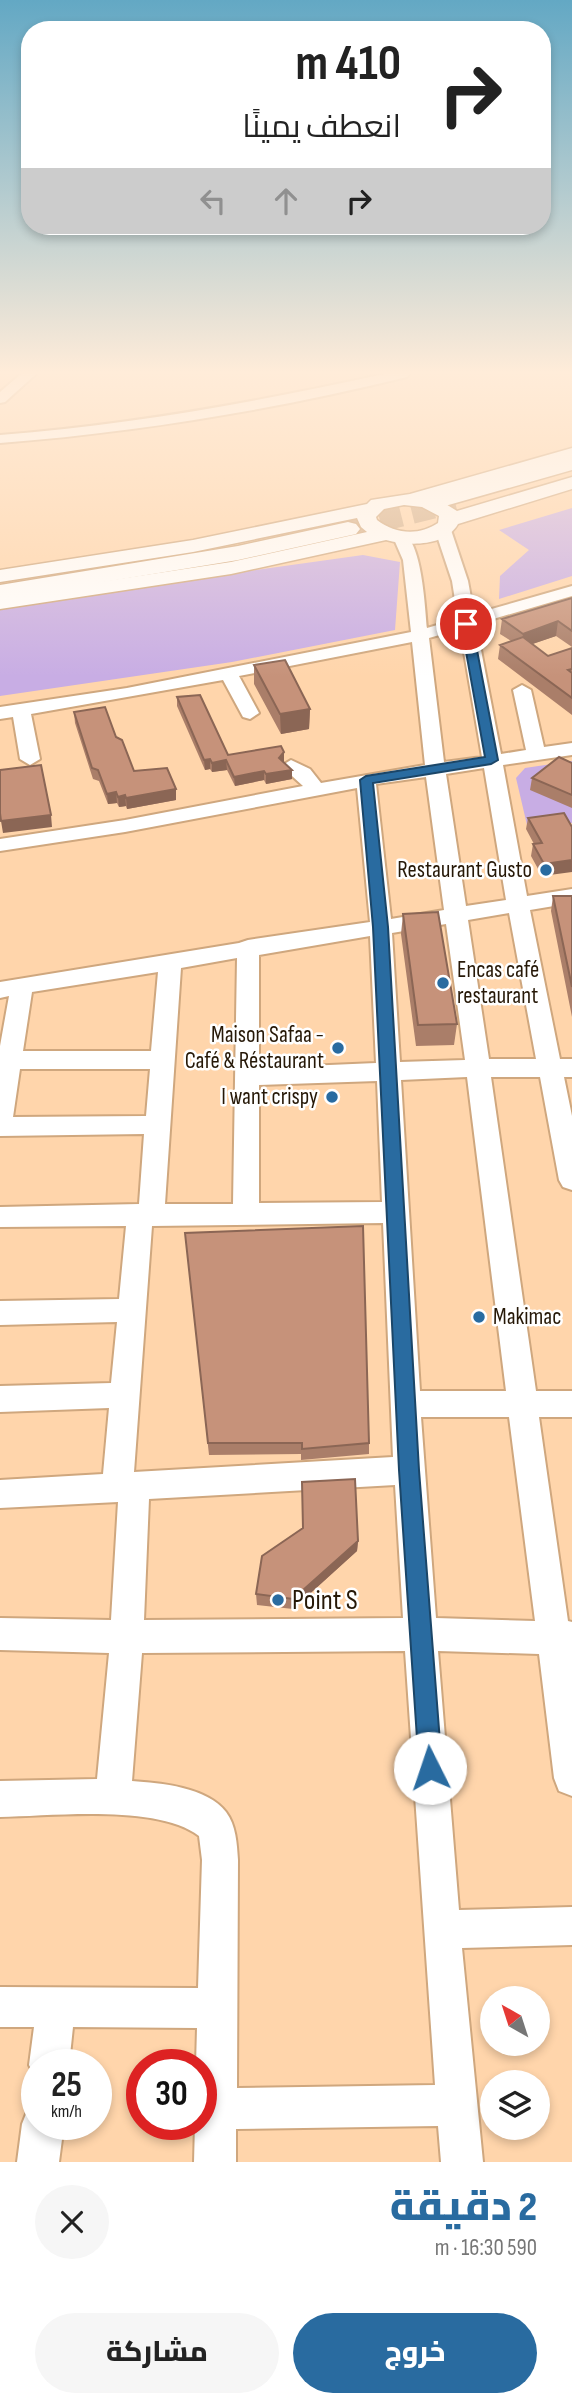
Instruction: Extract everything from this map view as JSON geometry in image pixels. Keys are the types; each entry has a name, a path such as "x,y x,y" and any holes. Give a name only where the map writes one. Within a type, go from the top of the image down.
{"highway":[{"path":"449,513 543,475"},
{"path":"449,513 558,475"},
{"path":"0,585 163,560 346,526 238,553 0,592"}],"main road":[{"path":"0,576 205,543 370,509 390,501 411,499 497,475"},
{"path":"318,549 378,547 425,536 449,513 572,482"},
{"path":"411,499 435,504 449,513"},
{"path":"370,509 366,516 368,523 399,542"},
{"path":"0,603 231,568 318,549 399,542"}],"street":[{"path":"449,513 466,624 518,904 561,1068 572,1180"},
{"path":"399,542 418,636 478,1068 521,1406 563,1638 572,1778"},
{"path":"0,713 229,674 418,636 572,591"},
{"path":"229,674 250,713"},
{"path":"522,690 536,754"},
{"path":"21,709 30,759"},
{"path":"0,845 113,828 435,768 572,749"},
{"path":"291,766 303,773 316,790"},
{"path":"366,780 381,927 409,1470 441,1929 462,2162"},
{"path":"0,1118 9,1060 11,988 248,947 572,896"},
{"path":"246,1213 248,947"},
{"path":"113,1798 127,1637 125,1395 132,1310 163,1060 170,960"},
{"path":"9,1060 163,1060"},
{"path":"248,1077 478,1068 561,1068"},
{"path":"0,1127 156,1125"},
{"path":"0,1217 396,1212"},
{"path":"0,1313 132,1310"},
{"path":"0,1399 125,1395"},
{"path":"406,1404 572,1404"},
{"path":"0,1494 409,1470"},
{"path":"0,1634 127,1637 422,1633 563,1638"},
{"path":"0,1799 159,1800 201,1813 211,1822 218,1835 217,2049"},
{"path":"441,1929 572,1926"},
{"path":"0,2007 217,2008"},
{"path":"51,2049 56,2007"},
{"path":"217,2109 457,2105"},
{"path":"38,2162 41,2140"},
{"path":"215,2140 215,2162"}],"shaded area":[{"path":"572,508 572,576 499,599 500,576 529,550 499,530"},
{"path":"363,555 400,562 395,630 232,662 0,696 0,606"},
{"path":"572,761 572,823 527,825 516,778 525,768"}],"building":[{"path":"572,598 572,631 558,621 523,634 502,619"},
{"path":"523,637 548,656 572,648 572,669 568,670 572,673 572,698 500,645"},
{"path":"285,660 310,709 280,714 254,665"},
{"path":"200,695 228,755 281,746 284,752 279,758 292,770 266,774 264,771 234,777 226,760 212,763 210,759 204,760 177,697"},
{"path":"105,707 116,737 122,740 134,771 167,768 176,789 126,798 125,795 118,797 116,792 107,794 98,770 92,768 74,712"},
{"path":"559,757 572,763 572,795 532,778"},
{"path":"41,765 51,815 1,821 0,770"},
{"path":"564,813 572,827 572,860 544,864 533,844 542,843 528,818"},
{"path":"553,896 572,896 572,987"},
{"path":"438,912 457,1024 418,1025 403,914"},
{"path":"363,1226 369,1443 302,1449 302,1443 208,1443 185,1233"},
{"path":"355,1479 358,1541 293,1599 256,1594 262,1556 303,1528 302,1482"}],"tunnel":[{"path":"348,529 455,502"}],"place":[{"name":"Restaurant Gusto","path":"546,870"},
{"name":"Encas café restaurant","path":"443,983"},
{"name":"Maison Safaa - Café & Réstaurant","path":"338,1048"},
{"name":"I want crispy","path":"332,1097"},
{"name":"Makimac","path":"479,1317"},
{"name":"Point S","path":"278,1600"}],"route":[{"path":"430,1768 409,1470 381,927 366,780 491,760 466,624"}]}
